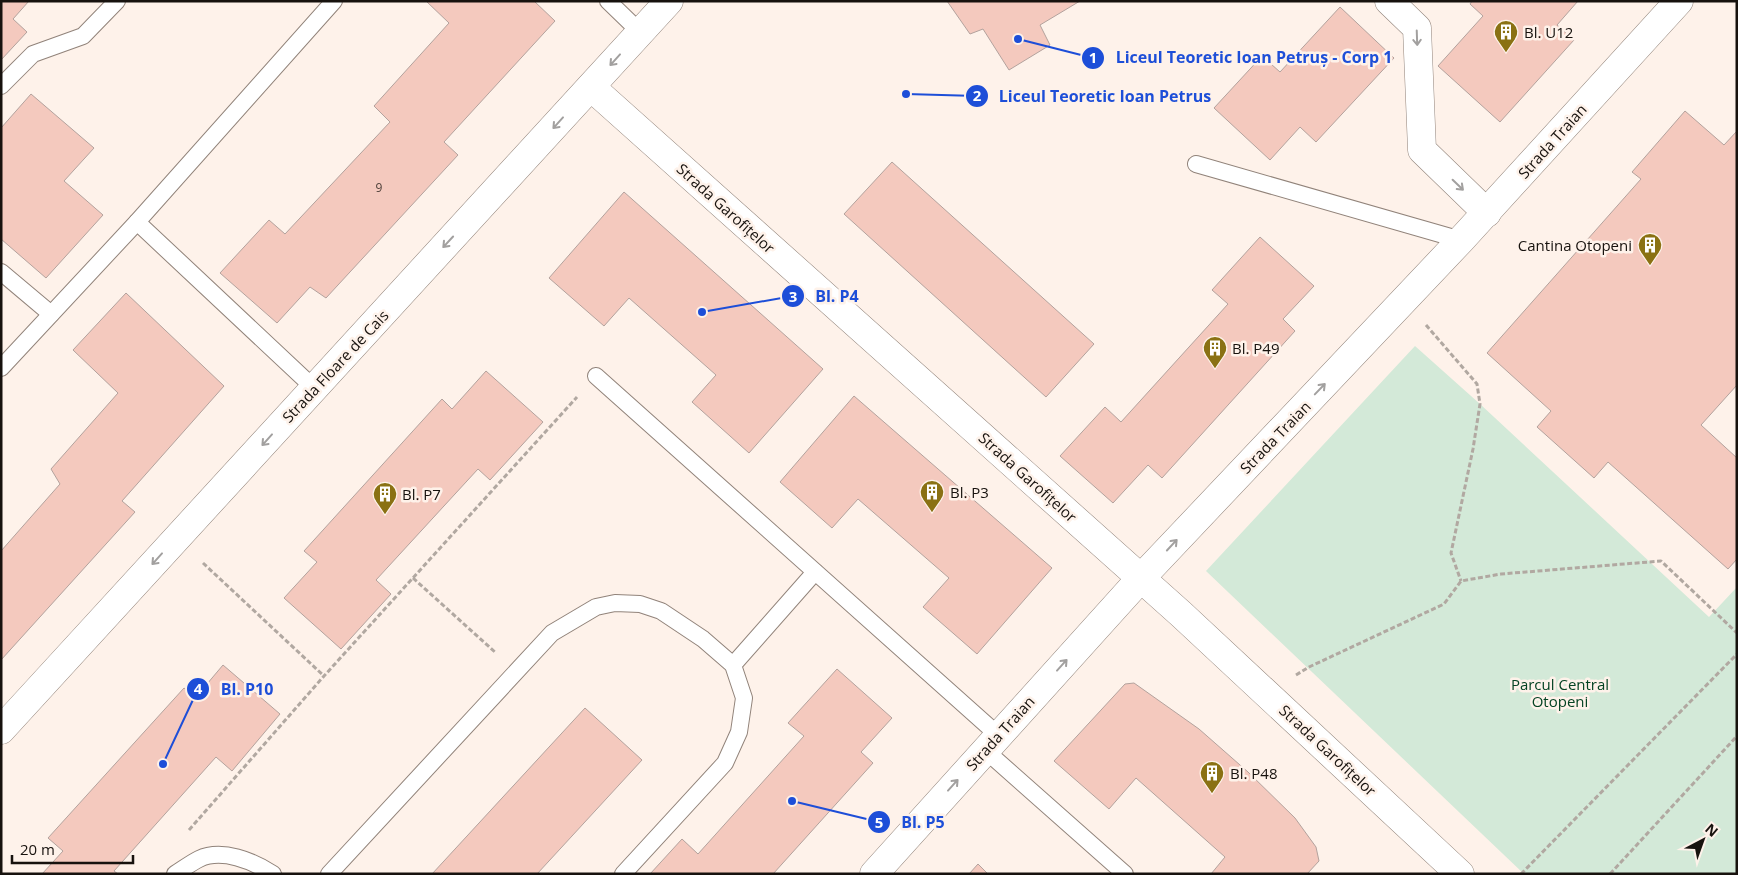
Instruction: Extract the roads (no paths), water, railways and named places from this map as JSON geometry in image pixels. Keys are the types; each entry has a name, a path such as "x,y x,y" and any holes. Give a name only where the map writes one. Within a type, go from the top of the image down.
{"street":[{"name":"Strada Floare de Cais","path":"1,730 669,1"},
{"path":"1389,1 1417,28 1422,150 1487,213"},
{"name":"Strada Traian","path":"874,874 1141,578 1487,213 1678,1"},
{"name":"Strada Garofițelor","path":"591,87 1141,578 1460,874"}],"lane":[{"path":"1,86 33,54 90,32 117,1"},
{"path":"1,368 137,222 334,1"},
{"path":"608,1 640,32"},
{"path":"1196,164 1461,240"},
{"path":"137,222 314,388"},
{"path":"1,272 51,314"},
{"path":"596,376 815,572 1125,874"},
{"path":"733,665 815,572"},
{"path":"329,874 552,633 596,607 615,603 640,604 661,611 703,639 733,665 744,698 739,732 725,763 623,874"},
{"path":"175,874 201,858 229,855 255,863 273,874"}],"place":[{"name":"Liceul Teoretic Ioan Petruș - Corp 1","path":"1018,39"},
{"name":"Bl. U12","path":"1506,53"},
{"name":"Liceul Teoretic Ioan Petrus","path":"906,94"},
{"name":"Cantina Otopeni","path":"1650,266"},
{"name":"Bl. P4","path":"702,312"},
{"name":"Bl. P49","path":"1215,369"},
{"name":"Bl. P3","path":"932,513"},
{"name":"Bl. P7","path":"385,515"},
{"name":"Bl. P10","path":"163,764"},
{"name":"Bl. P48","path":"1212,794"},
{"name":"Bl. P5","path":"792,801"}],"park label":[{"name":"Parcul Central Otopeni","path":"1560,692"}]}
